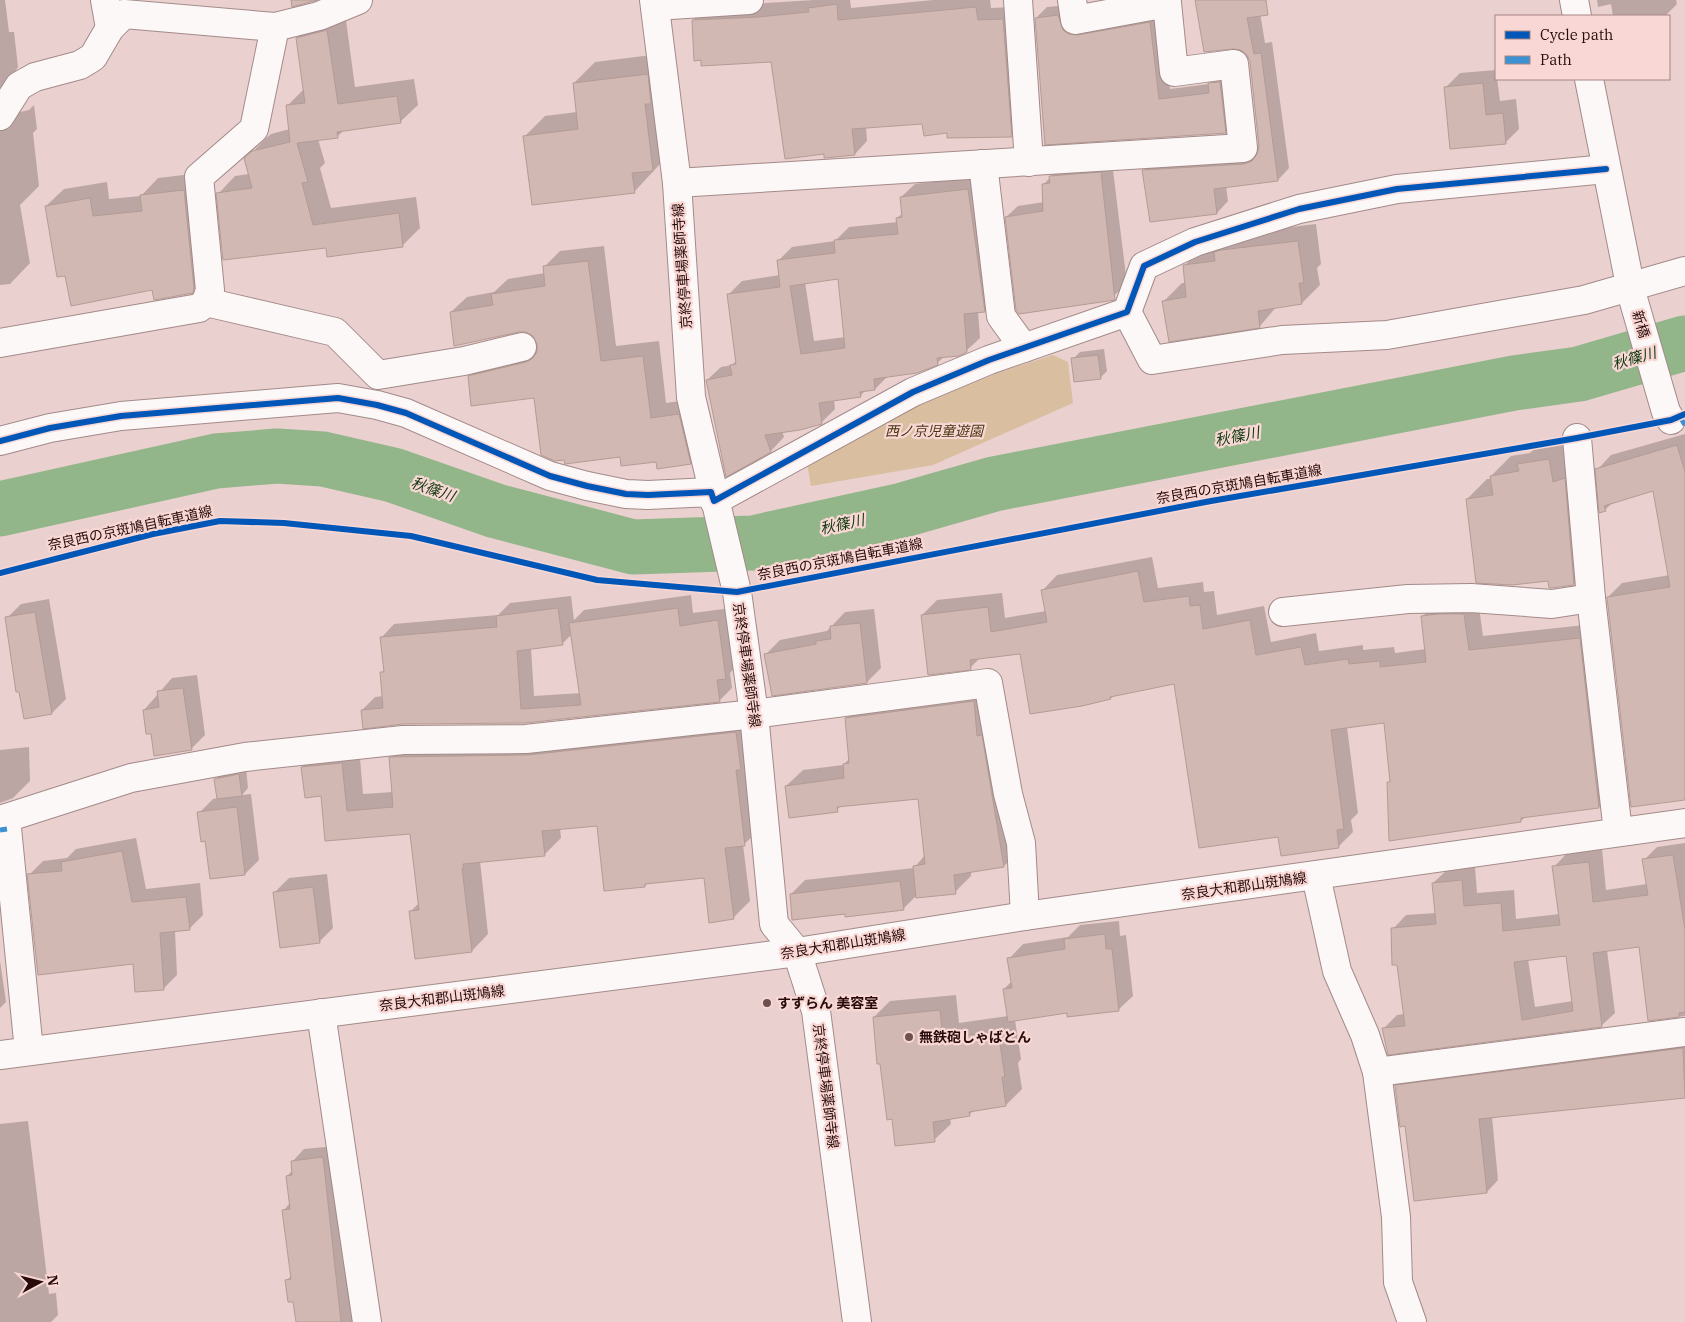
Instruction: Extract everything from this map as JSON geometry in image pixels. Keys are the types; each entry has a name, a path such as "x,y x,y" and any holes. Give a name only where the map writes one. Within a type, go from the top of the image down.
{"street":[{"path":"105,0 110,28"},
{"path":"0,116 19,86 36,77 80,65 93,56 110,28 124,14 275,28 319,16 358,0"},
{"path":"655,3 748,0"},
{"path":"1018,0 1029,162"},
{"path":"677,183 1243,148 1234,64 1174,72 1167,3 1075,20 1072,0"},
{"path":"1574,0 1577,15"},
{"name":"京終停車場薬師寺線","path":"655,3 677,183 691,397 737,592 754,714 774,924 797,952 816,1011 857,1322"},
{"path":"0,343 170,315 199,308 206,302 210,290 199,177 254,129 275,28"},
{"name":"新橋","path":"1589,80 1632,291 1668,416"},
{"path":"983,164 1001,316 1024,348"},
{"path":"1606,169 1397,189 1299,209 1195,242 1144,266 1127,312 1152,360 1282,340 1387,336 1632,291 1685,271"},
{"path":"206,302 335,332 378,375 406,413"},
{"path":"0,441 50,428 122,416 338,398 377,405 406,413 550,476 626,494 670,495 711,492 714,501 913,392 1024,348 1127,312"},
{"path":"378,375 464,361 522,347"},
{"path":"1578,438 1591,598 1618,832"},
{"path":"1283,612 1408,598 1471,598 1552,604 1591,598"},
{"path":"28,1051 6,818 131,778 245,756 403,740 526,739 754,714 988,683 1008,794 1021,842 1025,916"},
{"name":"奈良大和郡山斑鳩線","path":"0,1055 797,952 1025,916 1685,823"},
{"path":"1316,876 1337,971 1365,1035 1377,1072 1396,1217 1398,1282 1412,1322"},
{"path":"321,1013 368,1322"},
{"path":"1377,1072 1685,1032"}],"green space":[{"name":"西ノ京児童遊園","path":"1053,355 1068,362 1073,403 933,465 811,486 807,463 921,403 1000,372"}],"building":[{"path":"291,0 317,0 292,7"},
{"path":"1195,0 1266,0 1268,15 1247,18 1254,54 1261,53 1278,181 1214,189 1217,214 1150,222 1142,170 1244,164 1252,161 1257,154 1259,146 1250,62 1247,55 1241,50 1232,49 1204,52"},
{"path":"837,4 838,20 976,7 978,20 1003,19 1012,137 947,138 947,133 924,136 922,124 852,129 855,155 824,158 824,154 785,159 771,62 701,66 701,60 694,61 692,20 758,17 809,12 808,8"},
{"path":"1058,15 1063,30 1069,34 1077,35 1150,22 1159,99 1209,93 1208,83 1220,82 1226,133 1045,145 1035,18"},
{"path":"327,30 338,104 397,96 401,123 337,132 338,138 297,143 308,182 302,183 313,225 399,213 403,247 327,257 326,248 223,260 216,193 252,188 244,158 252,151 290,142 286,105 305,103 296,38"},
{"path":"648,74 651,104 645,104 653,171 632,173 635,193 532,205 523,136 578,129 573,83"},
{"path":"1483,83 1486,115 1503,113 1506,144 1450,149 1444,87"},
{"path":"1101,172 1115,300 1019,314 1016,310 1005,217 1043,211 1042,184 1050,183 1049,176"},
{"path":"968,189 985,312 964,314 967,352 959,356 937,358 938,365 917,373 874,379 875,390 860,392 861,397 819,403 822,424 800,430 765,435 771,452 726,477 706,380 732,375 730,365 736,364 727,294 780,287 777,260 835,253 834,240 898,234 896,218 902,217 900,197","holes":["838,279 845,348 801,354 790,286"]},
{"path":"184,190 193,293 154,300 152,290 71,306 65,276 57,277 45,206 90,198 93,216 142,211 140,195"},
{"path":"1298,241 1304,283 1299,283 1302,304 1258,311 1260,328 1169,342 1162,301 1186,297 1183,265 1215,261 1214,252 1221,250"},
{"path":"588,261 601,361 643,356 651,418 679,414 691,464 657,469 656,462 621,466 620,457 565,464 564,460 555,461 541,455 534,398 471,406 468,376 526,362 532,359 537,352 537,344 533,336 526,332 519,332 454,346 450,312 493,305 491,294 545,286 543,266"},
{"path":"1098,355 1101,379 1074,382 1071,358"},
{"path":"1677,445 1685,472 1685,800 1631,807 1607,597 1670,587 1653,491 1604,506 1606,511 1599,513 1595,469"},
{"path":"1549,459 1553,482 1565,478 1574,585 1549,588 1548,581 1512,585 1476,583 1466,499 1493,495 1490,476 1519,471 1517,464"},
{"path":"1138,571 1144,602 1189,596 1190,606 1200,605 1203,629 1250,620 1256,655 1301,647 1305,665 1348,659 1349,664 1380,661 1380,667 1426,662 1421,616 1438,614 1464,614 1469,650 1580,638 1599,808 1521,818 1521,822 1389,841 1387,782 1390,782 1384,723 1331,730 1344,829 1337,830 1339,848 1281,856 1278,837 1199,848 1174,684 1110,697 1111,699 1082,706 1030,714 1020,654 970,660 971,670 928,675 921,615 988,607 991,632 1047,622 1041,590"},
{"path":"558,608 563,645 517,651 521,709 581,705 569,623 678,608 680,626 718,620 726,679 717,680 720,702 525,723 403,724 363,729 361,710 383,708 380,672 384,672 380,637 497,627 496,616"},
{"path":"35,612 52,714 24,719 19,692 16,692 5,617"},
{"path":"860,623 867,683 772,696 764,654 816,644 816,641 831,639 830,626"},
{"path":"183,688 192,750 154,756 151,734 146,734 143,710 159,707 157,691"},
{"path":"974,701 977,736 982,735 1004,867 954,875 956,894 916,898 913,866 925,864 918,799 837,807 838,812 789,818 785,786 844,778 843,764 849,763 845,718"},
{"path":"736,732 741,770 736,770 745,846 725,848 734,919 709,923 704,878 645,884 645,887 604,891 597,826 542,831 545,856 463,864 472,952 415,959 409,911 419,910 410,834 325,841 321,796 305,798 301,767 342,763 347,811 393,807 389,757 528,755"},
{"path":"239,774 242,796 217,799 214,779"},
{"path":"237,807 245,875 210,879 205,841 201,842 197,812"},
{"path":"122,851 132,902 186,897 190,930 160,933 164,990 135,992 133,964 38,975 27,874 62,871 61,862"},
{"path":"1673,855 1685,930 1685,1012 1679,1013 1679,1017 1648,1021 1639,947 1593,953 1602,1027 1388,1055 1382,1028 1405,1026 1397,965 1392,965 1391,928 1436,924 1432,883 1462,880 1464,906 1501,903 1503,931 1560,925 1552,866 1589,862 1593,902 1648,895 1642,859","holes":["1566,956 1573,1011 1522,1020 1514,962"]},
{"path":"900,881 904,910 845,917 845,914 792,920 790,894"},
{"path":"313,887 320,943 280,948 273,892"},
{"path":"1105,934 1106,949 1112,949 1119,1011 1067,1017 1067,1013 1008,1022 1003,989 1012,988 1007,958 1065,949 1064,939"},
{"path":"940,1010 943,1039 998,1031 1005,1077 1002,1077 1006,1106 969,1112 970,1116 933,1122 935,1142 895,1146 892,1119 887,1120 880,1064 877,1064 873,1017"},
{"path":"1683,1048 1685,1098 1479,1119 1487,1193 1414,1201 1405,1126 1400,1127 1395,1085"},
{"path":"323,1157 341,1322 296,1322 293,1302 288,1302 285,1280 291,1279 282,1210 290,1209 286,1176 292,1175 291,1161"}],"waterway":[{"name":"秋篠川","path":"0,509 216,461 277,456 323,459 393,475 496,511 633,547 753,543 903,510 994,484 1514,383 1579,374 1685,343"}],"marked path":[{"path":"1680,417 1685,425"},
{"path":"0,830 7,829"}],"cycle path":[{"path":"0,441 50,428 121,416 338,398 377,405 406,413 550,476 626,494 648,495 711,492 714,501 913,392 989,360 1127,312 1144,266 1195,242 1299,209 1397,189 1606,169"},
{"name":"奈良西の京斑鳩自転車道線","path":"0,573 153,534 220,521 284,523 411,536 597,580 737,592 1211,501 1577,438 1671,420 1685,414"}],"place":[{"name":"すずらん 美容室","path":"767,1003"},
{"name":"無鉄砲しゃばとん","path":"909,1037"}]}
